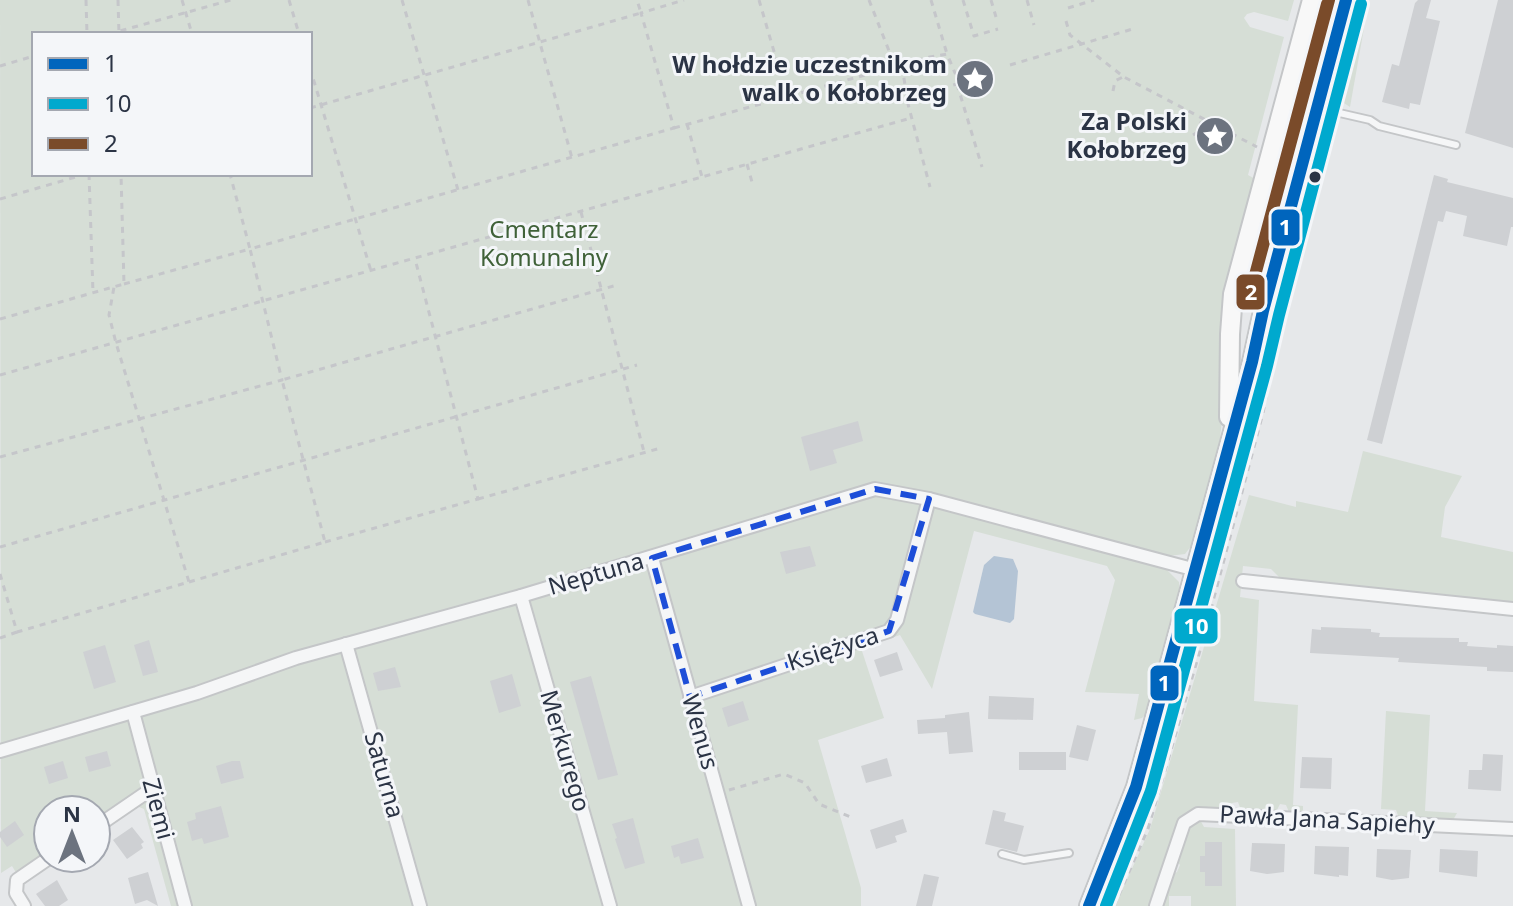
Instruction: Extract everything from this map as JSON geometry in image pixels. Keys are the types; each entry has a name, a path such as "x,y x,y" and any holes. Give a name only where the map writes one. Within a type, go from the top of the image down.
{"street":[{"path":"1229,444 1232,304 1312,0"},
{"path":"1089,906 1136,787 1346,0"},
{"path":"1232,304 1241,309 1263,311"},
{"name":"Neptuna","path":"0,751 197,693 296,658 652,558 875,489 929,499 1196,570"},
{"name":"Księżyca","path":"690,697 889,631 897,620 929,499"},
{"name":"Wenus","path":"652,558 749,906"},
{"path":"1243,581 1513,609"},
{"name":"Merkurego","path":"521,596 610,906"},
{"name":"Saturna","path":"346,644 420,906"},
{"name":"Ziemi","path":"133,712 185,906"},
{"path":"112,816 153,788"},
{"name":"Pawła Jana Sapiehy","path":"1156,906 1184,823 1198,814 1513,829"},
{"path":"24,906 16,893 17,880 32,870"}],"lane":[{"path":"1317,108 1456,145"},
{"path":"1002,854 1024,860 1069,853"}],"path":[{"path":"86,0 87,32"},
{"path":"118,0 118,32 231,0"},
{"path":"182,0 191,32"},
{"path":"289,0 298,32"},
{"path":"402,0 458,190"},
{"path":"528,0 572,158"},
{"path":"637,0 674,128"},
{"path":"312,107 684,0"},
{"path":"759,0 787,98"},
{"path":"869,0 895,66"},
{"path":"931,0 955,73 961,75 982,68"},
{"path":"963,0 974,36 998,29"},
{"path":"991,0 996,17"},
{"path":"1027,0 1034,25"},
{"path":"1068,8 1094,0"},
{"path":"1066,21 1070,35 1124,77 1260,149"},
{"path":"1010,65 1136,28"},
{"path":"0,319 687,124 947,54"},
{"path":"0,66 32,57"},
{"path":"901,65 911,118 930,187"},
{"path":"312,75 371,271"},
{"path":"961,75 957,84 982,167"},
{"path":"1113,91 1115,81 1124,77"},
{"path":"907,98 957,84"},
{"path":"0,375 911,118"},
{"path":"1193,135 1201,130 1200,118"},
{"path":"1113,906 1148,829 1199,654 1263,413 1284,306 1334,122"},
{"path":"687,124 702,177"},
{"path":"747,164 752,182"},
{"path":"0,199 81,176"},
{"path":"88,176 93,293"},
{"path":"121,176 124,284"},
{"path":"231,176 325,542"},
{"path":"581,212 644,452"},
{"path":"415,259 478,499"},
{"path":"0,457 617,285"},
{"path":"114,287 109,315 116,343 189,582"},
{"path":"0,547 637,365"},
{"path":"0,638 325,542 661,448"},
{"path":"0,574 17,632"},
{"path":"718,794 784,774 805,783 819,804 853,818"}],"highlighted area":[{"path":"875,489 929,499 889,631 690,697 652,558"}],"green space":[{"name":"Cmentarz Komunalny","path":"0,0 1294,0 1288,21 1254,12 1244,18 1250,27 1284,37 1248,175 1255,179 1222,305 1220,329 1225,393 1219,447 1195,541 1185,554 1168,556 1166,569 1179,582 1180,596 1147,713 1142,718 1134,720 1139,694 1085,692 1115,580 1107,566 974,531 932,689 900,635 861,648 884,718 818,740 861,888 861,906 171,906 144,809 134,805 112,821 112,794 32,794 32,874 37,874 23,884 12,866 1,873"},
{"path":"1320,0 1338,0 1320,69 1303,64"},
{"path":"1355,0 1369,0 1350,107 1338,99 1344,75 1336,73"},
{"path":"1300,77 1316,82 1258,298 1248,300 1242,294"},
{"path":"1302,213 1305,214 1281,306 1260,413 1196,651 1187,633 1292,234"},
{"path":"1363,451 1462,476 1445,507 1441,537 1513,552 1513,603 1281,579 1271,569 1243,566 1240,597 1259,600 1254,701 1298,705 1293,805 1303,806 1303,810 1300,813 1289,812 1286,805 1280,804 1276,812 1241,810 1238,802 1227,809 1205,808 1186,814 1176,826 1150,906 1115,906 1150,829 1249,495 1296,507 1296,501 1348,512"},
{"path":"1192,664 1145,828 1111,906 1098,906 1132,822 1176,672 1180,667"},
{"path":"1386,711 1430,715 1425,811 1457,813 1453,820 1399,818 1396,810 1381,809"},
{"path":"1200,820 1204,827 1235,829 1236,906 1191,906 1191,896 1169,896 1169,906 1162,906 1173,874 1180,865 1177,861 1188,828"}],"water":[{"path":"994,556 1013,559 1018,571 1014,619 1010,623 973,612 984,565"}],"building":[{"path":"1418,0 1431,0 1426,18 1440,21 1420,105 1410,103 1409,109 1382,102 1392,64 1399,66"},
{"path":"1498,0 1513,0 1513,148 1465,133"},
{"path":"1434,175 1448,179 1447,182 1513,198 1513,227 1507,246 1463,236 1467,216 1446,211 1443,222 1438,221 1382,444 1367,440"},
{"path":"858,421 863,441 833,450 837,463 810,471 801,437"},
{"path":"810,546 816,566 786,574 780,552"},
{"path":"1321,627 1371,629 1371,632 1380,633 1379,637 1459,638 1459,642 1468,642 1467,646 1513,646 1513,672 1487,671 1487,667 1398,662 1399,658 1310,653 1312,629 1321,630"},
{"path":"149,640 158,672 143,676 134,645"},
{"path":"105,645 116,682 94,689 83,652"},
{"path":"897,652 903,670 880,677 874,660"},
{"path":"395,667 401,687 378,691 373,673"},
{"path":"512,674 521,706 499,713 490,681"},
{"path":"591,676 618,775 598,780 570,682"},
{"path":"989,696 1034,698 1033,720 988,719"},
{"path":"743,701 749,720 728,727 722,708"},
{"path":"969,712 973,752 949,754 947,732 918,734 917,720"},
{"path":"1077,725 1096,730 1088,761 1069,757"},
{"path":"107,751 111,766 89,772 85,757"},
{"path":"1019,752 1066,752 1066,770 1019,770"},
{"path":"1483,754 1503,755 1501,791 1468,789 1469,770 1482,770"},
{"path":"1302,757 1332,758 1331,789 1300,788"},
{"path":"887,758 892,776 866,783 861,766"},
{"path":"63,761 68,778 49,784 44,767"},
{"path":"240,761 244,778 221,784 216,766"},
{"path":"221,806 229,837 204,844 202,838 192,841 187,822 196,819 195,813"},
{"path":"993,810 1006,813 1004,821 1024,826 1017,852 985,844"},
{"path":"633,818 645,863 625,869 612,824"},
{"path":"903,819 907,832 895,836 897,842 876,849 870,830"},
{"path":"15,821 24,835 7,847 0,832"},
{"path":"132,827 144,842 141,844 143,848 127,859 113,840"},
{"path":"698,838 704,858 681,864 679,856 674,858 671,846"},
{"path":"1205,842 1222,842 1222,886 1205,886 1205,872 1200,872 1200,856 1205,856"},
{"path":"1252,843 1285,844 1284,872 1267,874 1250,871"},
{"path":"1315,846 1349,847 1348,876 1314,874"},
{"path":"1377,849 1411,850 1409,878 1392,880 1376,877"},
{"path":"1440,849 1478,851 1477,877 1439,872"},
{"path":"148,872 158,906 147,900 135,904 128,878"},
{"path":"924,874 939,877 932,906 916,906"},
{"path":"57,880 68,900 59,906 45,906 36,894"}],"transit line":[{"name":"2","path":"1327,4 1250,294 1329,0"},
{"name":"1","path":"1089,906 1136,787 1252,362 1346,0"},
{"name":"10","path":"1106,906 1151,791 1267,366 1361,4"}],"place":[{"name":"W hołdzie uczestnikom walk o Kołobrzeg","path":"975,79"},
{"name":"Za Polski Kołobrzeg","path":"1215,136"}]}
